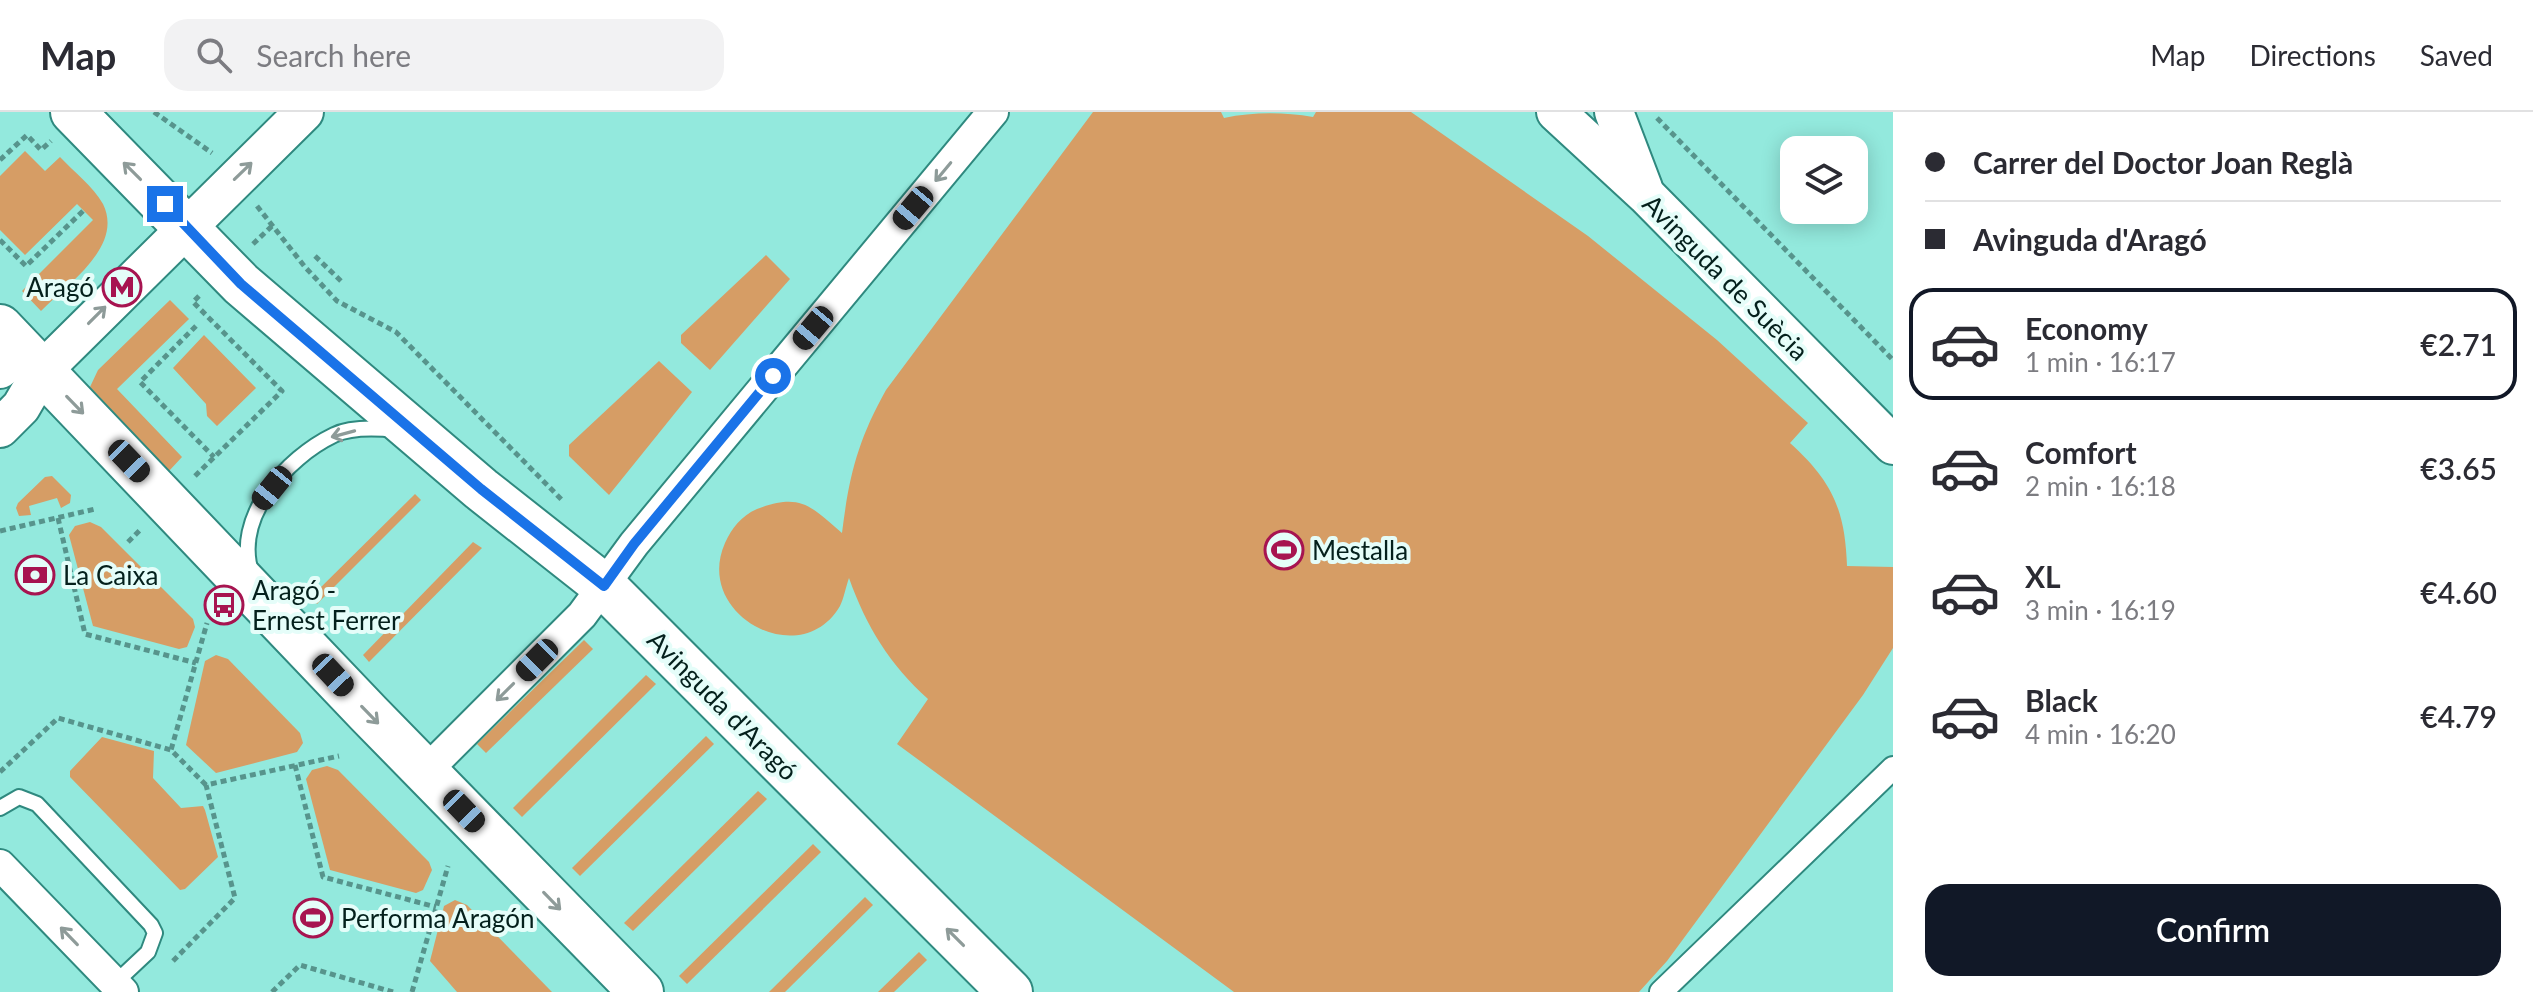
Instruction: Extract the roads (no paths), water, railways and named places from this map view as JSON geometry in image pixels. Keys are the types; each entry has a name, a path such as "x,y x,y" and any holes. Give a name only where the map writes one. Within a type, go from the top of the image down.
{"main road":[{"name":"Avinguda d'Aragó","path":"75,114 226,269 419,437 604,586 1010,992"},
{"name":"Avinguda d'Aragó","path":"16,354 169,502 641,992"}],"street":[{"path":"0,428 21,407 16,354 187,226 304,112"},
{"path":"426,771 582,615 634,544 993,112"},
{"name":"Avinguda de Suècia","path":"1556,112 1646,195 1893,445"},
{"path":"1614,112 1646,195"},
{"path":"1661,992 1893,768"},
{"path":"0,865 119,988"}],"lane":[{"name":"Avinguda d'Aragó","path":"260,599 249,568 247,539 260,503 284,473 310,449 337,433 394,429 419,437"},
{"path":"0,808 19,797 37,804 151,925 153,943 119,988"}],"place":[{"name":"Aragó","path":"122,287"},
{"name":"Mestalla","path":"1284,550"},
{"name":"La Caixa","path":"35,575"},
{"name":"Aragó - Ernest Ferrer","path":"224,605"},
{"name":"Performa Aragón","path":"313,918"}]}
